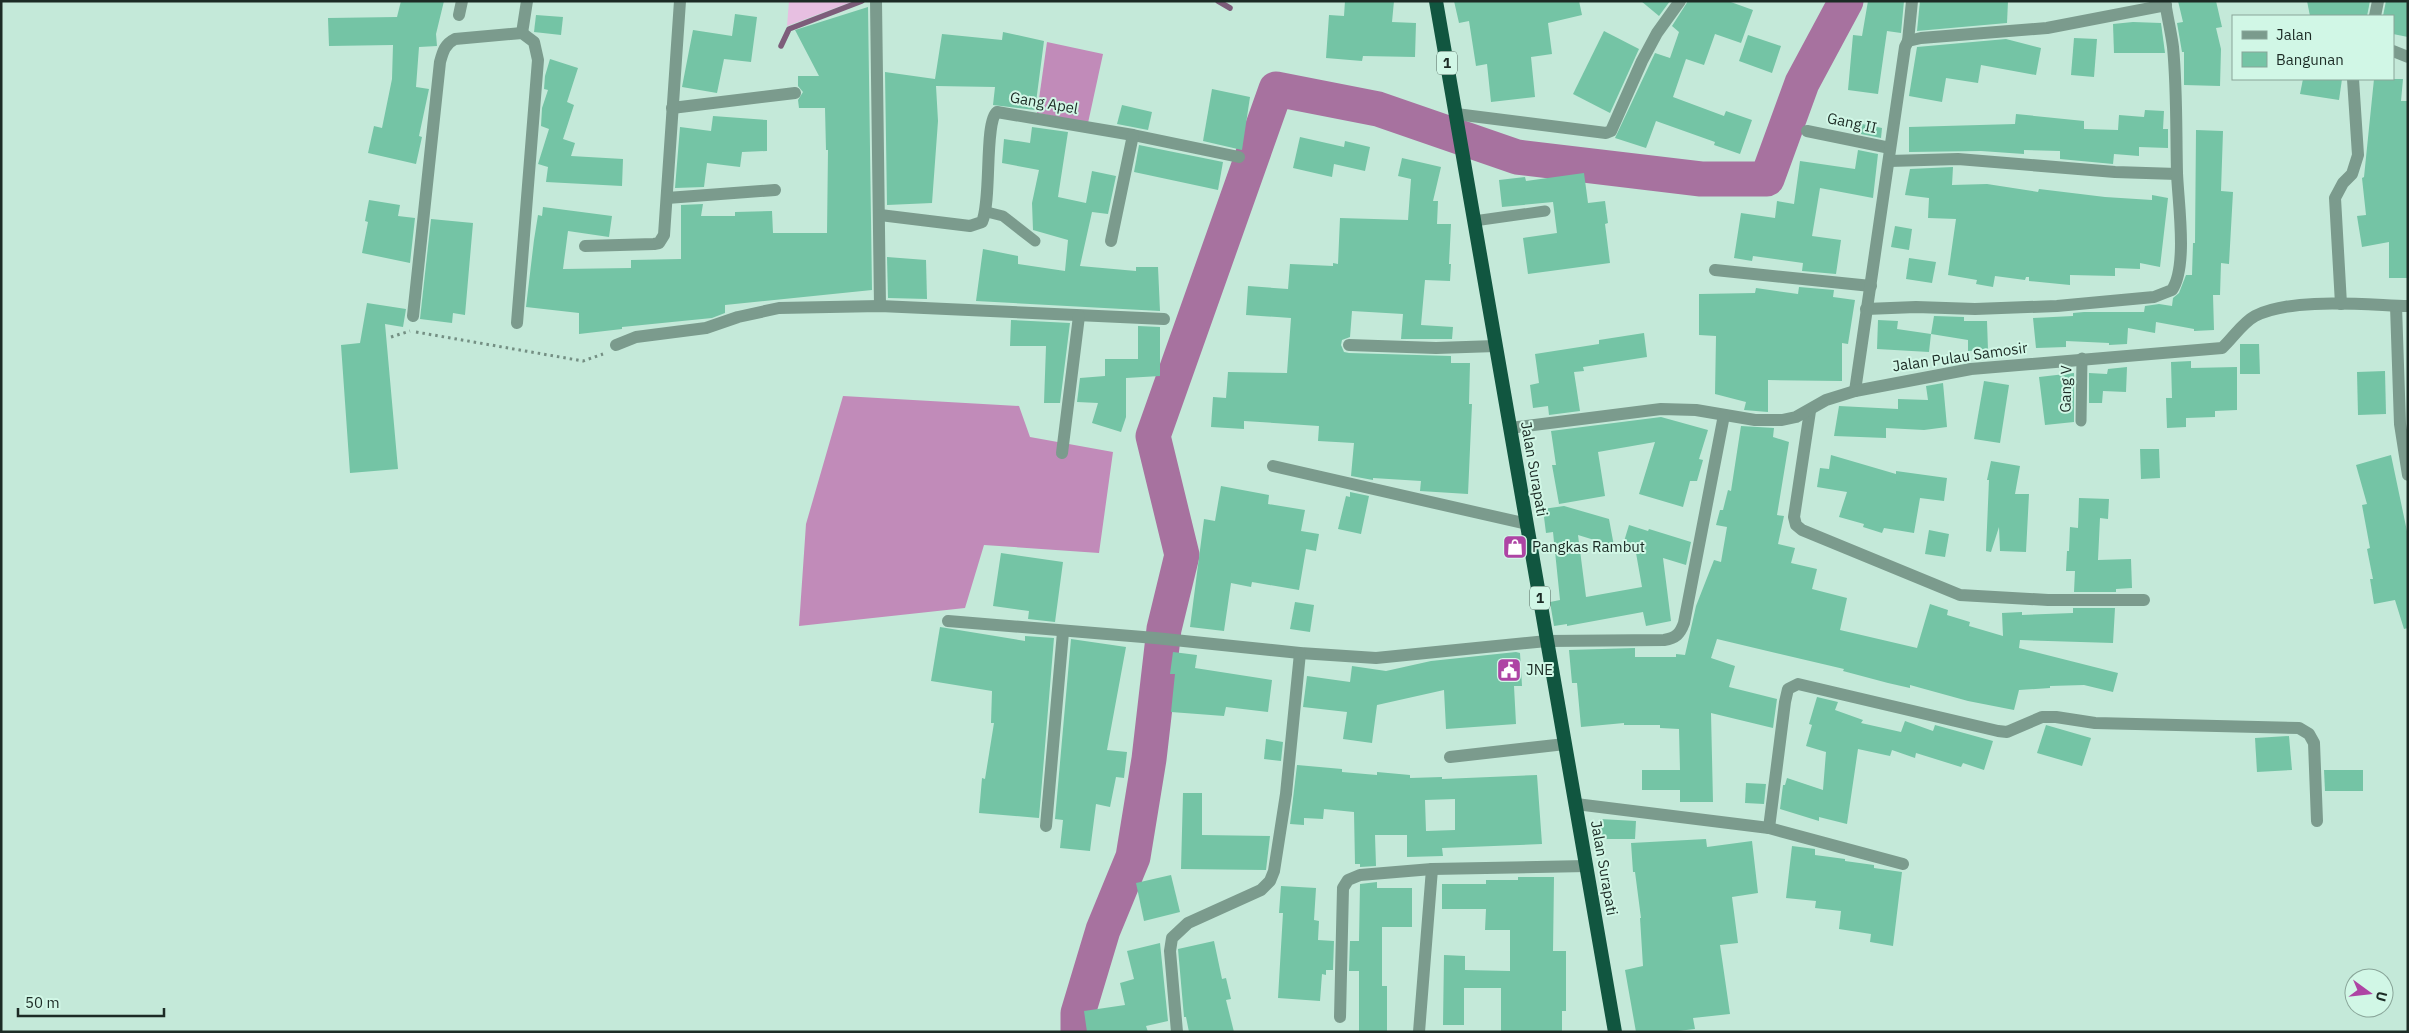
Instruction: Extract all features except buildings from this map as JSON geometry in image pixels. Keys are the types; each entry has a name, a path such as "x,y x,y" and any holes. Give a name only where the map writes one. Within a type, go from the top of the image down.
{"highway":[{"name":"Jalan Surapati","path":"1436,1 1616,1032"}],"street":[{"path":"459,16 462,1"},
{"path":"522,33 527,1"},
{"path":"585,246 659,243 664,235 680,1"},
{"path":"1457,120 1606,133 1611,131 1657,33 1680,1"},
{"path":"1855,391 1905,47 1908,41 1912,1"},
{"path":"2375,15 2378,1"},
{"path":"876,3 880,306"},
{"path":"1866,309 1916,307 2017,308 2154,296 2168,293 2175,284 2181,229 2177,174 2177,107 2173,45 2166,3 2047,28 1921,38 1908,41"},
{"path":"413,316 439,72 443,51 447,43 455,39 522,33 534,42 538,60 517,323"},
{"path":"2394,51 2408,57"},
{"path":"2341,304 2335,198 2336,191 2352,174 2358,154 2353,80"},
{"path":"672,108 796,93"},
{"name":"Gang Apel","path":"986,212 991,124 994,114 997,112 1133,135 1240,157"},
{"name":"Gang II","path":"1807,130 1890,148"},
{"path":"1111,241 1133,135"},
{"path":"1889,161 1958,159 2115,172 2177,174"},
{"path":"667,198 775,190"},
{"path":"880,216 970,226 982,222 986,212"},
{"path":"1715,270 1871,286"},
{"name":"Jalan Pulau Samosir","path":"1510,428 1661,408 1696,410 1755,420 1782,420 1810,411 1826,400 1855,391 1971,369 2082,358 2214,350 2222,348 2254,316 2280,308 2324,303 2402,306"},
{"path":"616,345 636,336 706,328 738,317 779,308 880,306 1164,320"},
{"path":"2402,306 2400,424 2408,475"},
{"path":"1062,453 1079,316"},
{"path":"1349,345 1436,348 1496,346"},
{"path":"1810,411 1794,517 1796,525 1802,530 1960,595 2048,600 2144,600"},
{"path":"948,621 1063,632 1155,638 1300,653 1376,658 1547,641 1664,640 1674,638 1680,633 1722,436 1724,415"},
{"path":"1273,466 1527,524"},
{"path":"1046,826 1063,632"},
{"path":"1177,1032 1170,951 1172,938 1188,923 1261,890 1270,881 1274,871 1286,794 1300,653"},
{"path":"1769,828 1785,702 1788,689 1798,684 2007,732 2042,718 2056,716 2095,723 2299,728 2309,734 2314,743 2317,821"},
{"path":"1450,757 1565,744"},
{"path":"1576,804 1769,828 1903,864"},
{"path":"1340,1017 1343,888 1345,884 1360,875 1432,869 1587,866"},
{"path":"1419,1032 1432,869"}],"lane":[{"path":"1474,221 1545,211"},
{"path":"986,212 1004,216 1035,241"},
{"name":"Gang V","path":"2081,422 2082,358"}],"path":[{"path":"391,337 411,331 583,361 598,357 616,345"}],"shaded area":[{"path":"789,1 854,1 787,26"},
{"path":"1047,42 1103,54 1088,123 1037,113"},
{"path":"843,396 1019,406 1030,437 1113,452 1099,553 984,545 965,608 799,626 806,524"}],"waterway":[{"path":"781,46 789,29 862,1"},
{"path":"1218,1 1230,8"},
{"path":"1078,1032 1078,1013 1103,930 1133,857 1149,759 1164,629 1182,555 1153,436 1276,89 1378,109 1517,157 1701,179 1767,179 1802,83 1846,1"}],"place":[{"name":"Pangkas Rambut","path":"1515,547"},
{"name":"JNE","path":"1509,670"}]}
